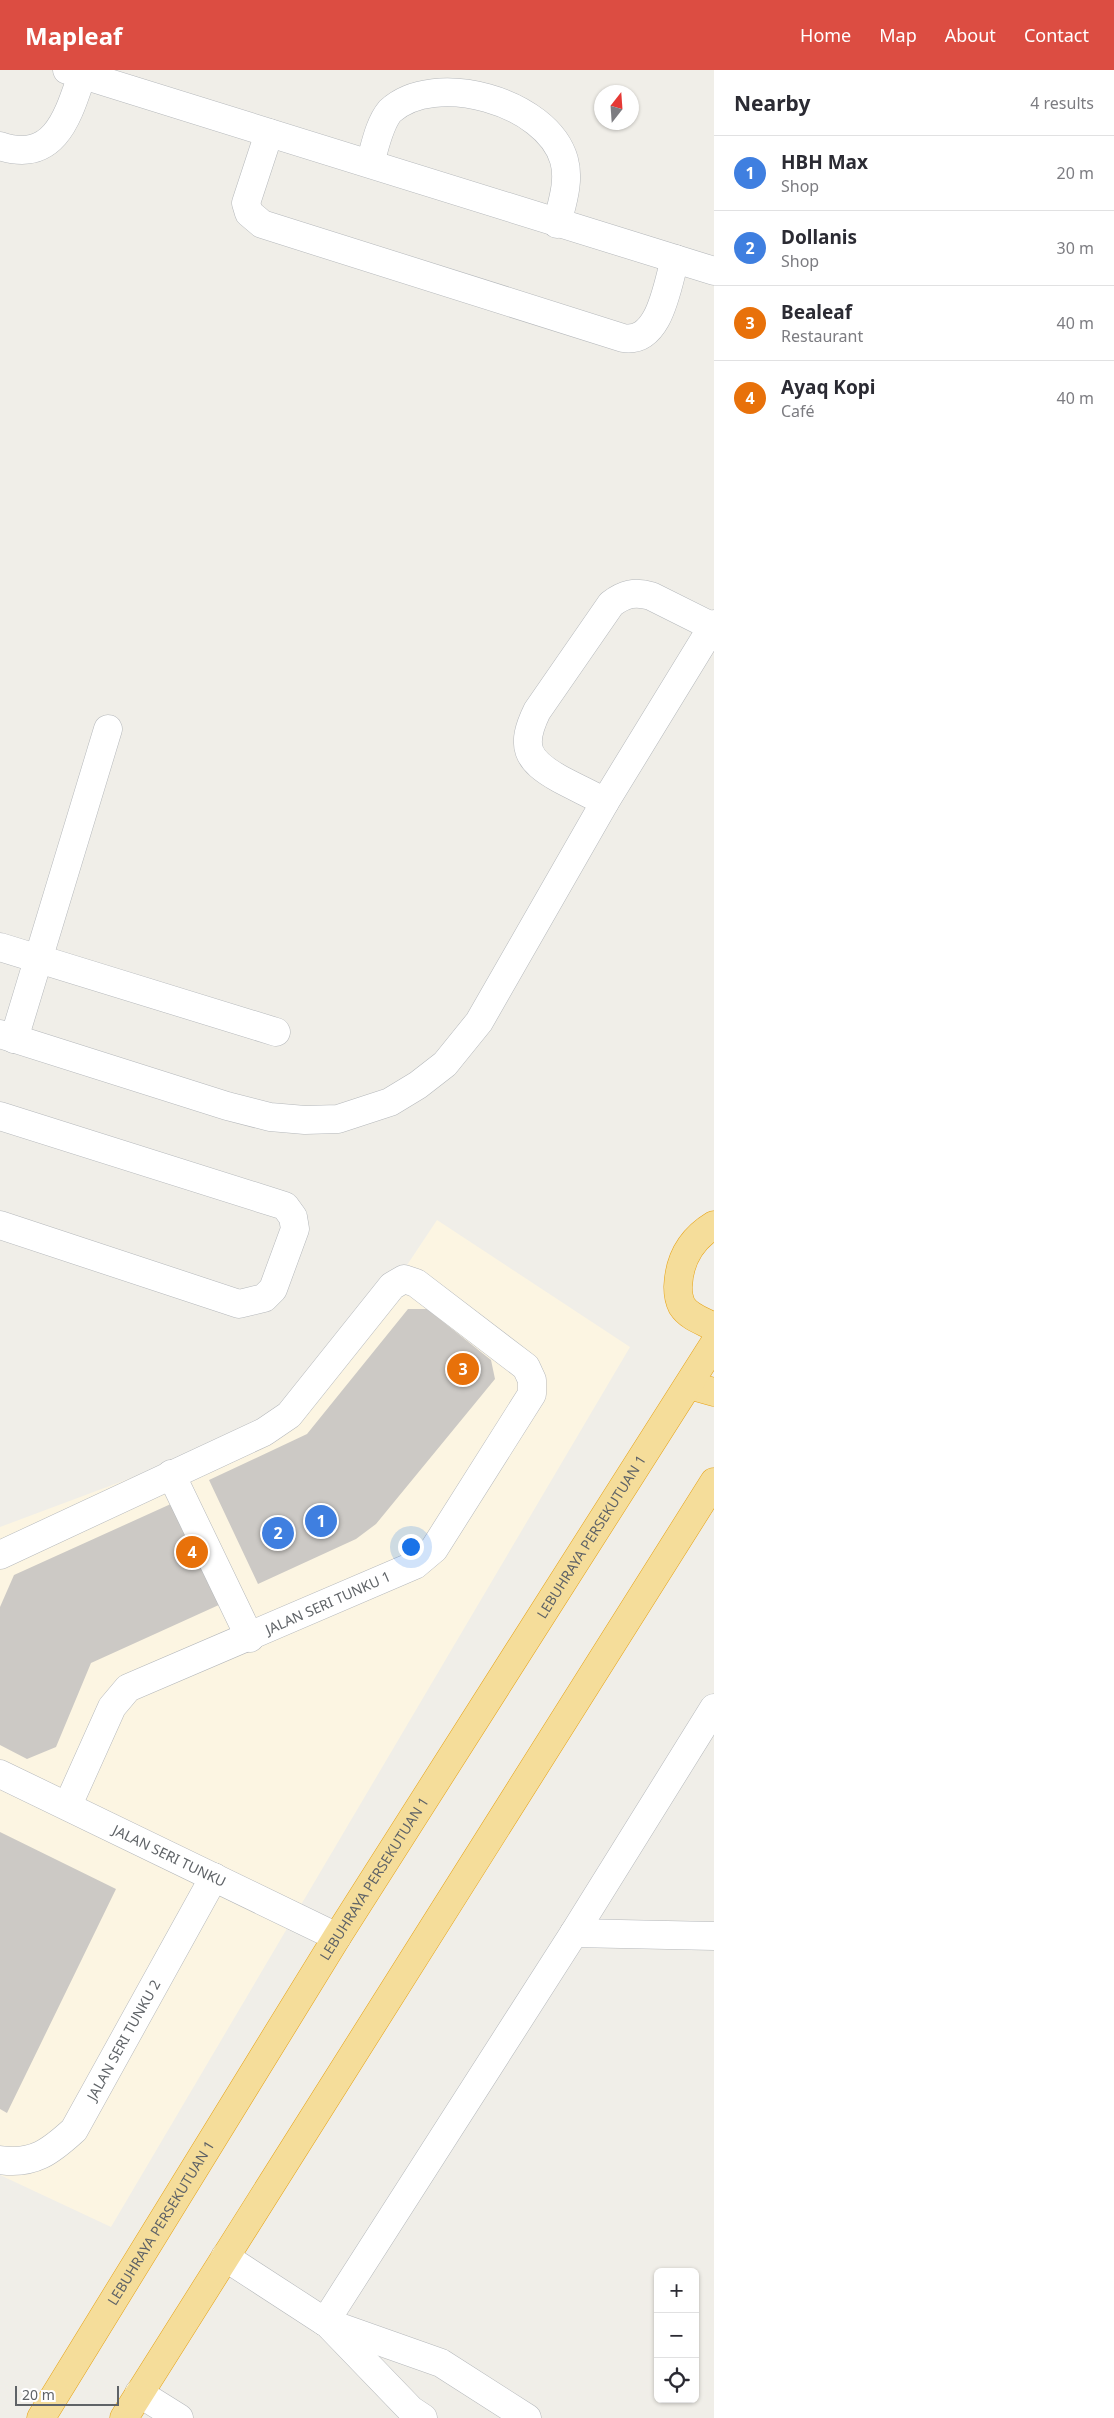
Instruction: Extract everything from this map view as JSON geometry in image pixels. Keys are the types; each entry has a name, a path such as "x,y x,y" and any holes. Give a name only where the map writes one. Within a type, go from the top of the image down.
{"highway":[{"path":"714,1225 697,1237 686,1252 679,1273 678,1292 680,1304 689,1314 714,1327"},
{"name":"LEBUHRAYA PERSEKUTUAN 1","path":"41,2418 337,1937 702,1388 714,1344"},
{"path":"124,2418 224,2257 707,1509 714,1482"}],"street":[{"path":"0,146 15,151 32,150 49,142 68,115 75,72 370,163 557,224 714,271"},
{"path":"370,163 384,119 399,102 423,92 452,88 488,95 508,103 538,122 548,132 562,153 567,174 557,224"},
{"path":"269,133 246,203 249,213 262,224 623,338 641,337 650,330 656,320 675,259"},
{"path":"108,729 37,958 7,1037 228,1106 270,1117 305,1120 338,1119 382,1105 418,1085 445,1064 468,1037 484,1014 605,802 713,626 642,593 622,596 611,604 537,711 528,729 527,743 531,758 541,769 605,802"},
{"path":"0,947 276,1032"},
{"path":"0,1116 285,1206 293,1217 295,1229 273,1288 264,1298 239,1304 0,1224"},
{"name":"JALAN SERI TUNKU 1","path":"68,1805 112,1707 128,1688 250,1638 415,1565 434,1549 532,1394 532,1380 526,1367 416,1283 404,1280 392,1286 289,1415 264,1432 171,1474"},
{"path":"0,1555 171,1474 250,1638"},
{"path":"326,2322 574,1933 714,1708"},
{"name":"JALAN SERI TUNKU","path":"0,1774 68,1805 337,1937"},
{"name":"JALAN SERI TUNKU 2","path":"0,2160 12,2162 31,2159 52,2150 74,2130 214,1877"},
{"path":"574,1933 714,1936"},
{"path":"224,2257 326,2322 442,2363 527,2418"},
{"path":"326,2322 411,2410 423,2418"},
{"path":"139,2393 178,2418"}],"shaded area":[{"path":"437,1220 630,1347 111,2227 0,2175 0,1527 310,1411"}],"building":[{"path":"408,1309 427,1309 491,1360 495,1379 376,1524 356,1539 258,1584 209,1480 307,1434"},
{"path":"173,1503 221,1604 91,1663 56,1747 27,1759 0,1745 0,1607 14,1575"},
{"path":"0,1832 116,1889 7,2113 0,2109"}],"place":[{"name":"Bealeaf","path":"463,1369"},
{"name":"HBH Max","path":"321,1521"},
{"name":"Dollanis","path":"278,1533"},
{"name":"Ayaq Kopi","path":"192,1552"}]}
